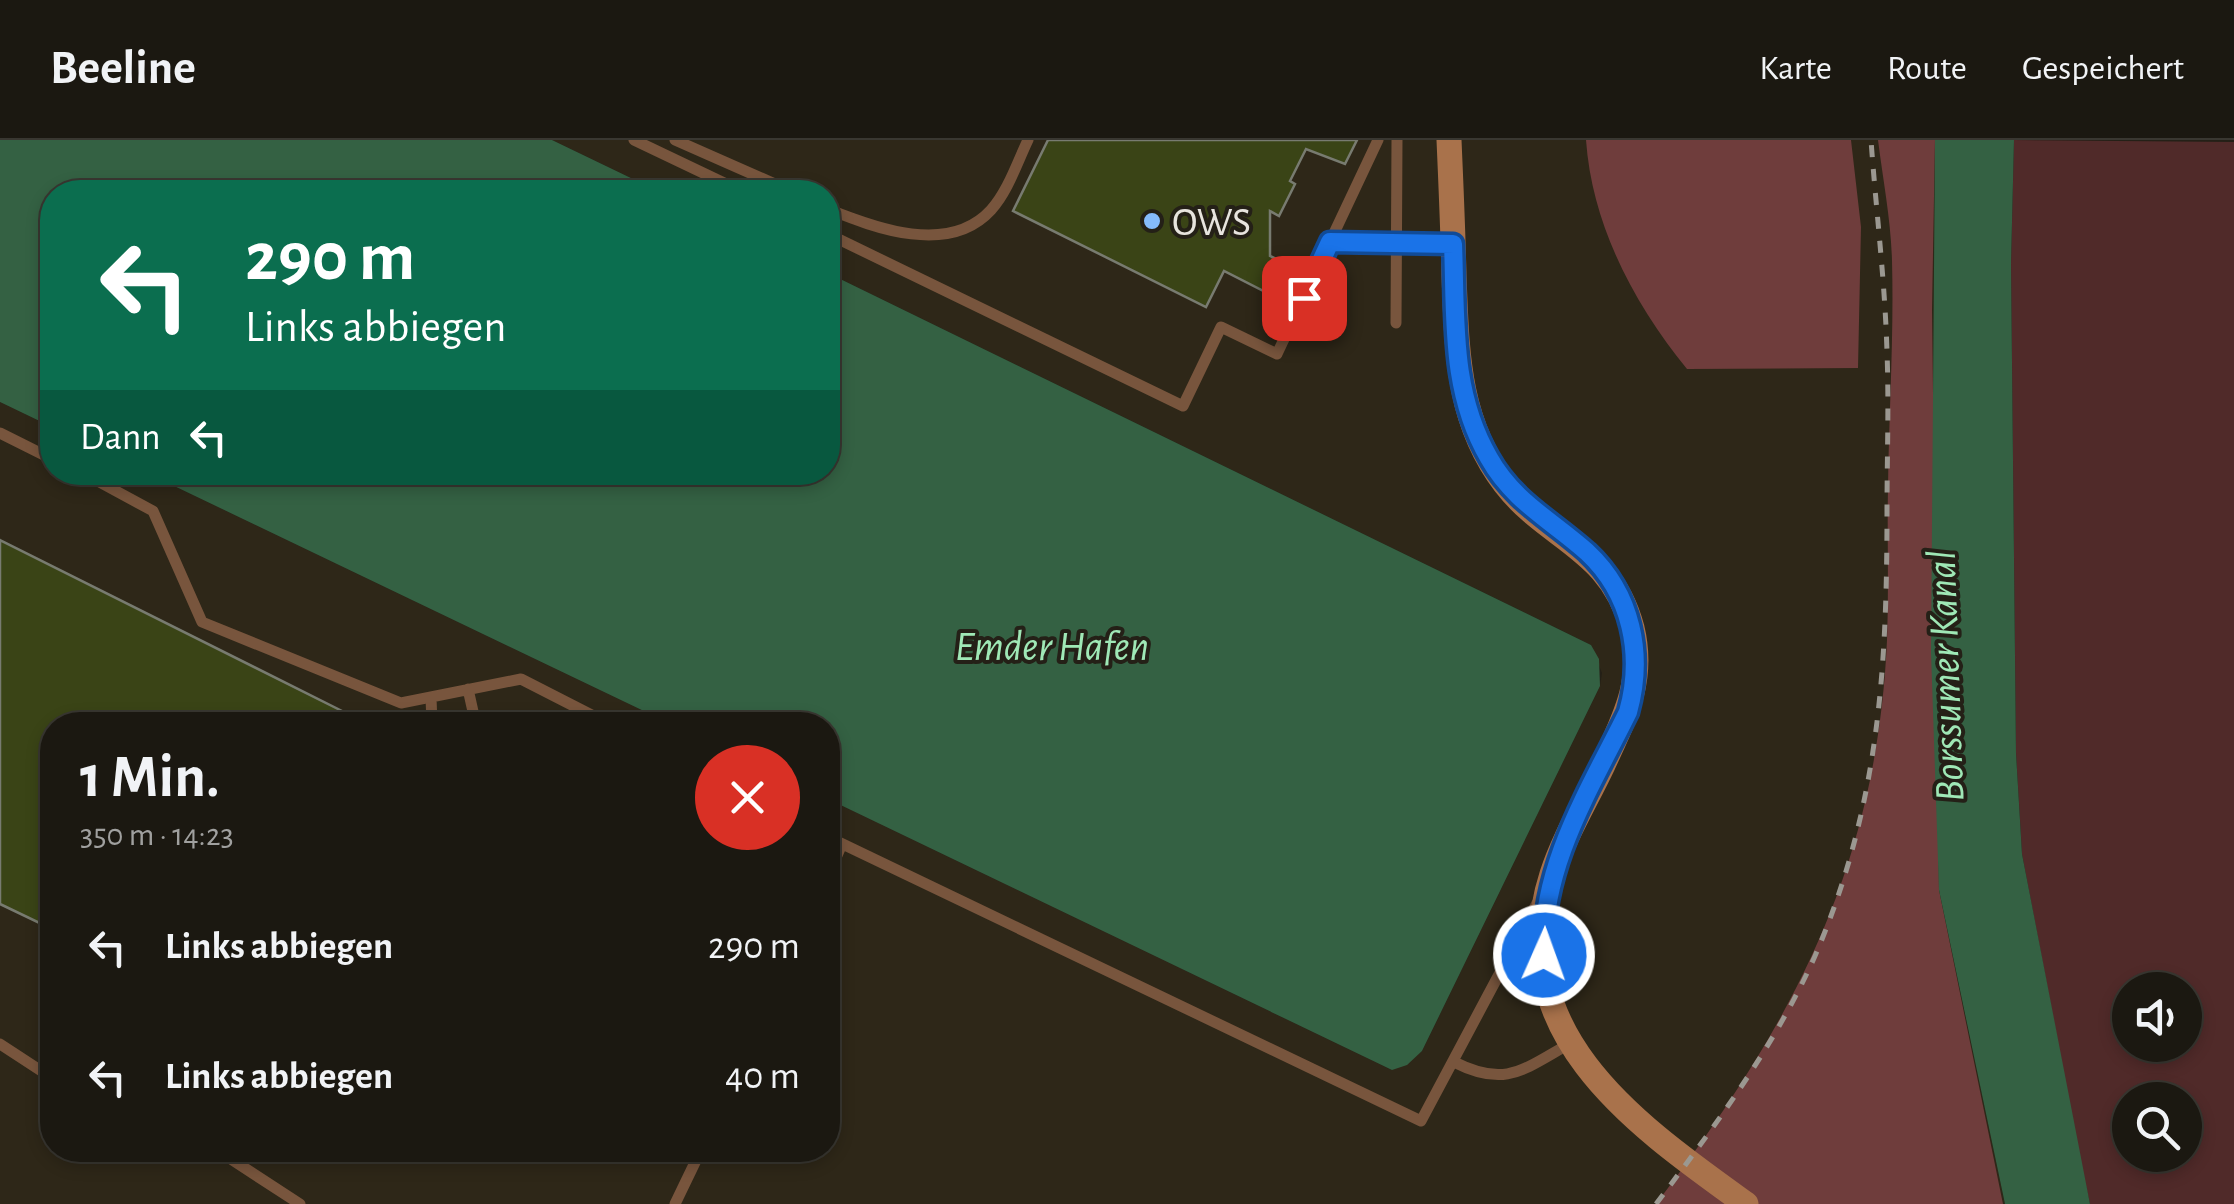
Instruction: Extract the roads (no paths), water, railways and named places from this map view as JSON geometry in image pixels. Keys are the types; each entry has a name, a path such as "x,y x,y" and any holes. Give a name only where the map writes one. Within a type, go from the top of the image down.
{"street":[{"path":"1449,140 1459,384 1472,425 1518,498 1589,554 1607,576 1626,611 1634,642 1636,676 1628,712 1551,877 1543,928 1545,977 1568,1044 1587,1071 1632,1116 1746,1204"}],"lane":[{"path":"634,140 650,144 720,180"},
{"path":"675,140 766,180"},
{"path":"840,213 904,233 936,234 970,226 997,201 1028,140"},
{"path":"840,240 1183,406 1221,327 1277,354 1378,140"},
{"path":"1396,323 1397,140"},
{"path":"1330,242 1453,244"},
{"path":"0,433 40,453"},
{"path":"105,485 153,511 202,622 401,702 521,679 586,712"},
{"path":"468,689 473,712"},
{"path":"431,696 432,712"},
{"path":"840,849 842,844 1421,1122 1551,877"},
{"path":"0,1044 40,1070"},
{"path":"1454,1062 1476,1074 1503,1077 1568,1044"},
{"path":"236,1162 300,1204"},
{"path":"675,1204 694,1162"}],"water":[{"path":"0,140 552,140 635,180 40,180 40,421 0,402"},
{"name":"Borssumer Kanal","path":"1935,140 2014,140 2011,264 2016,753 2022,854 2090,1204 2005,1204 1939,890 1931,652"},
{"name":"Emder Hafen","path":"840,279 1591,645 1599,659 1600,686 1422,1051 1407,1065 1392,1070 840,805 840,712 646,712 172,485 840,485"}],"railway":[{"path":"1656,1204 1743,1084 1799,989 1836,901 1866,792 1881,682 1887,570 1888,372 1871,140"}],"place":[{"name":"OWS","path":"1152,221"}]}
